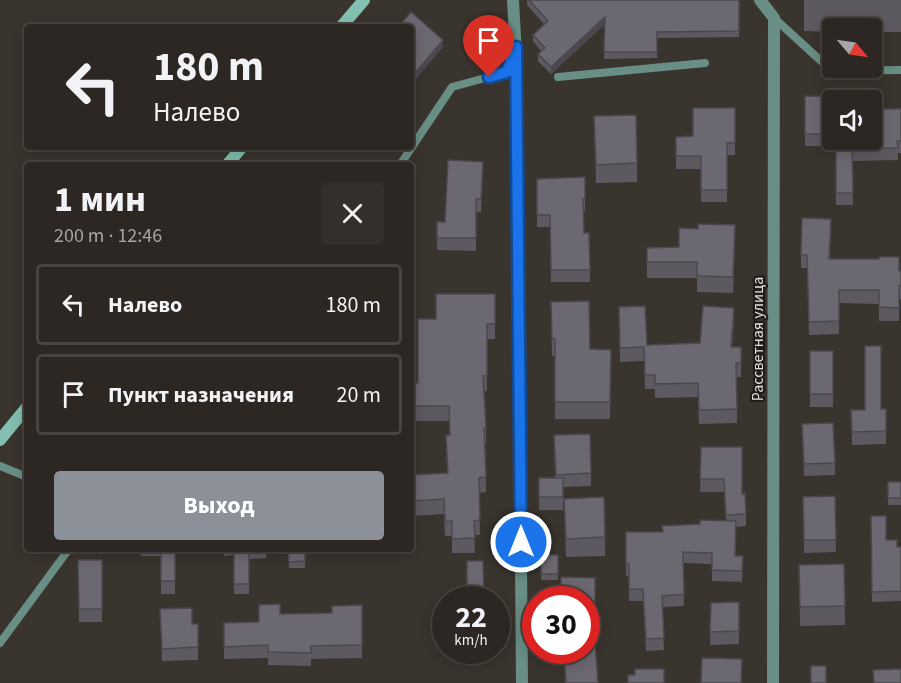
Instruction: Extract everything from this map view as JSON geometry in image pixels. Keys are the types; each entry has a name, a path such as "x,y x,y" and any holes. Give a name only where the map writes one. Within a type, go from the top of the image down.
{"main road":[{"path":"344,24 364,0"},
{"path":"230,162 240,150"},
{"path":"0,440 24,411"}],"street":[{"path":"513,0 516,47 522,683"},
{"path":"760,0 774,18"},
{"name":"Рассветная улица","path":"773,683 774,18"}],"lane":[{"path":"774,18 832,71 901,70"},
{"path":"414,144 452,87 507,72 516,47"},
{"path":"558,77 705,63"},
{"path":"0,466 24,476"},
{"path":"0,643 67,552"}],"building":[{"path":"529,0 739,0 739,31 657,32 657,52 604,52 605,17 551,67 538,54 545,48 533,35 548,21"},
{"path":"411,12 443,40 414,74 414,24 401,24"},
{"path":"805,96 822,96 822,134 805,134"},
{"path":"693,108 735,108 735,143 727,143 727,190 701,190 701,156 676,156 676,137 693,136"},
{"path":"882,109 901,109 901,141 897,141 898,148 882,148"},
{"path":"636,115 637,163 596,165 594,116"},
{"path":"836,150 852,150 853,193 836,193"},
{"path":"448,160 483,162 481,199 476,199 476,238 437,238 437,222 445,222"},
{"path":"585,177 584,233 589,233 590,270 551,270 550,215 537,215 537,179"},
{"path":"802,218 831,219 829,259 899,257 901,286 899,286 899,308 879,307 879,290 839,290 839,321 809,322 807,255 801,255"},
{"path":"698,224 735,225 733,277 697,276 697,262 647,262 647,248 679,247 679,228 698,229"},
{"path":"436,294 495,294 495,324 487,324 487,376 483,376 486,477 479,478 480,520 474,521 475,538 452,539 452,521 445,521 444,499 414,501 414,475 448,473 446,435 450,435 449,406 414,406 414,383 418,383 418,319 436,319"},
{"path":"589,301 590,349 611,350 610,402 555,402 555,339 552,339 551,302"},
{"path":"645,306 647,345 700,343 703,306 734,308 731,347 741,347 741,363 736,363 737,409 699,410 698,383 655,384 655,375 645,375 644,347 620,348 619,307"},
{"path":"865,346 881,346 881,409 886,409 886,431 852,432 851,410 865,410"},
{"path":"810,351 833,351 833,394 810,394"},
{"path":"833,423 835,463 804,464 802,424"},
{"path":"590,434 591,473 556,475 554,435"},
{"path":"701,447 742,447 742,494 745,493 746,514 726,515 724,479 700,479"},
{"path":"539,478 563,478 563,497 539,497"},
{"path":"888,482 901,482 901,498 888,498"},
{"path":"835,496 836,540 804,540 803,497"},
{"path":"604,497 605,537 566,539 564,499"},
{"path":"871,516 886,516 886,540 897,540 897,547 901,547 901,591 872,592"},
{"path":"700,520 736,521 735,556 743,556 742,571 712,570 712,553 683,552 684,594 662,596 664,638 646,639 643,589 629,589 626,532 663,532 662,526 700,524"},
{"path":"161,552 175,552 175,581 161,581"},
{"path":"234,552 249,552 249,584 234,584"},
{"path":"288,552 305,552 305,561 289,562"},
{"path":"541,555 558,555 558,574 541,574"},
{"path":"78,560 102,560 102,609 79,609"},
{"path":"467,561 483,561 484,586 467,586"},
{"path":"844,564 845,606 800,607 799,565"},
{"path":"561,577 595,578 595,586 561,586"},
{"path":"739,602 739,631 710,632 711,603"},
{"path":"280,604 280,614 332,613 332,606 362,605 362,645 311,646 311,653 268,652 268,645 224,647 224,623 259,622 259,605"},
{"path":"192,608 192,624 198,624 198,647 162,649 160,609"},
{"path":"702,658 742,659 741,683 701,683"},
{"path":"565,664 597,664 598,683 566,683"},
{"path":"811,666 826,666 826,683 811,683"},
{"path":"635,669 664,669 664,683 628,683 628,675 635,675"},
{"path":"901,669 901,683 874,683 873,670"}],"route":[{"path":"489,77 507,72 516,47 521,542"}]}
